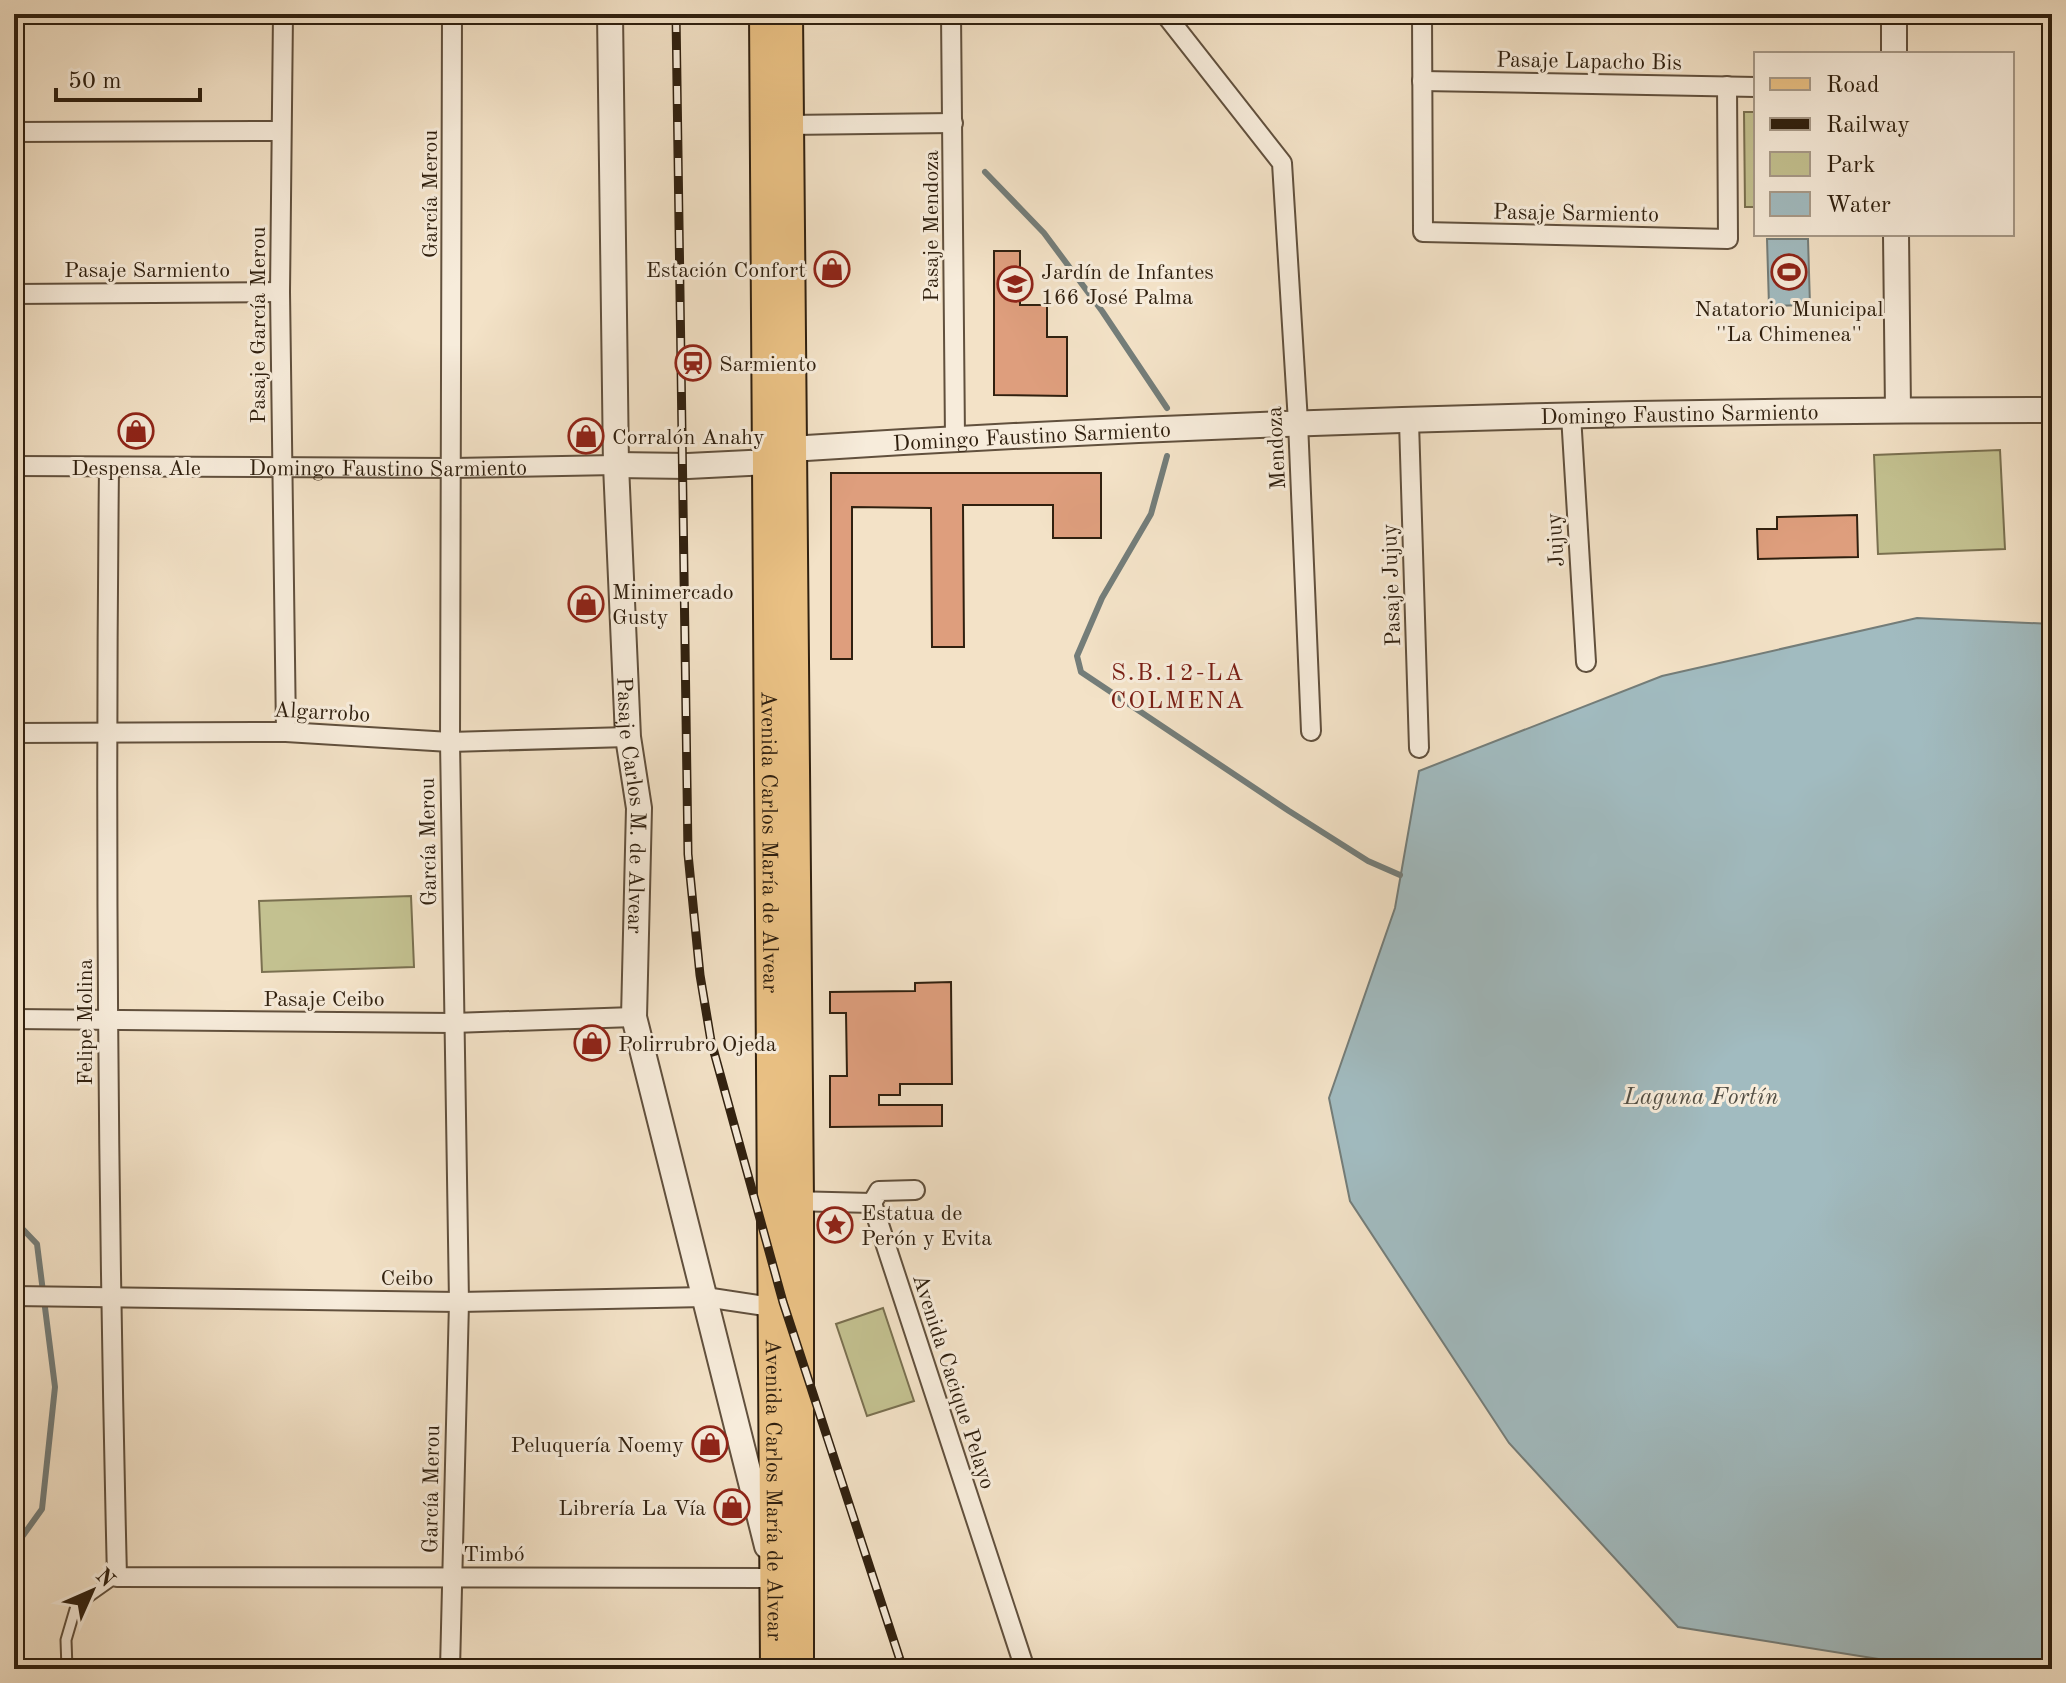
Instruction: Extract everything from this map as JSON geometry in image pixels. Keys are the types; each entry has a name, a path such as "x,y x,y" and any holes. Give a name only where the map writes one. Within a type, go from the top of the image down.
{"main road":[{"name":"Avenida Carlos María de Alvear","path":"765,14 779,455 787,1578 798,1669"},
{"name":"Avenida Carlos María de Alvear","path":"779,455 787,14"},
{"name":"Avenida Carlos María de Alvear","path":"776,1669 787,1578"}],"street":[{"name":"Pasaje García Merou","path":"283,14 280,292 286,732"},
{"name":"García Merou","path":"450,1669 459,1302 450,742 452,14"},
{"name":"Pasaje Carlos M. de Alvear","path":"610,14 616,465 628,737 639,808 634,1017 705,1297 787,1578"},
{"name":"Pasaje Mendoza","path":"951,14 955,438"},
{"name":"Mendoza","path":"1165,14 1282,163 1298,422 1311,731"},
{"path":"1422,14 1422,81"},
{"path":"1894,14 1894,52"},
{"name":"Pasaje Lapacho Bis","path":"1422,81 1754,87"},
{"name":"Pasaje Sarmiento","path":"1422,81 1423,232 1728,239 1727,86"},
{"path":"787,125 953,123"},
{"path":"14,132 281,131"},
{"path":"1896,236 1898,410"},
{"name":"Pasaje Sarmiento","path":"14,294 280,292"},
{"name":"Domingo Faustino Sarmiento","path":"14,466 688,466 955,438 1298,422 1409,422 1571,415 2052,410"},
{"name":"Jujuy","path":"1571,415 1586,662"},
{"name":"Pasaje Jujuy","path":"1409,422 1419,748"},
{"name":"Felipe Molina","path":"109,467 106,732 110,1299 117,1577"},
{"name":"Algarrobo","path":"14,733 286,732 450,742 628,737"},
{"name":"Pasaje Ceibo","path":"14,1019 453,1023 634,1017"},
{"path":"784,1201 872,1203 879,1191 915,1190"},
{"name":"Avenida Cacique Pelayo","path":"872,1203 1025,1669"},
{"name":"Ceibo","path":"18,1297 459,1302 705,1297 785,1303"},
{"name":"Timbó","path":"117,1577 787,1578"}],"lane":[{"path":"67,1669 66,1640 76,1606 117,1577"}],"green space":[{"path":"1744,112 1754,112 1754,207 1745,207"},
{"path":"2000,450 2005,549 1878,554 1874,455"},
{"path":"411,896 414,967 262,972 259,901"},
{"path":"883,1308 914,1401 867,1416 836,1324"}],"water":[{"name":"Natatorio Municipal ''La Chimenea''","path":"1767,239 1808,239 1810,305 1769,306"},
{"name":"Laguna Fortín","path":"1917,618 2052,624 2052,1669 1935,1668 1678,1627 1509,1443 1350,1201 1329,1098 1395,908 1419,771 1662,676"}],"building":[{"path":"994,251 1020,251 1020,305 1047,305 1047,337 1067,337 1067,396 994,395"},
{"path":"831,473 1101,473 1101,538 1053,538 1053,505 963,505 964,647 932,647 931,508 852,507 852,659 831,659"},
{"path":"1857,515 1858,557 1758,559 1757,529 1777,529 1777,517"},
{"path":"951,982 952,1084 900,1084 900,1095 879,1095 879,1105 942,1105 942,1126 830,1127 830,1076 847,1076 846,1013 830,1013 830,992 915,991 915,983"}],"waterway":[{"path":"985,172 1044,233 1102,311 1167,408"},
{"path":"1167,456 1151,514 1102,598 1077,656 1081,672 1289,811 1368,861 1400,875"},
{"path":"14,1220 37,1244 55,1387 42,1509 14,1548"}],"railway":[{"path":"676,14 688,854 700,975 711,1041 783,1302 903,1669"}],"place":[{"name":"Estación Confort","path":"832,269"},
{"name":"Natatorio Municipal ''La Chimenea''","path":"1789,272"},
{"name":"Jardín de Infantes 166 José Palma","path":"1015,284"},
{"name":"Sarmiento","path":"693,363"},
{"name":"Despensa Ale","path":"136,431"},
{"name":"Corralón Anahy","path":"586,436"},
{"name":"Minimercado Gusty","path":"586,604"},
{"name":"Polirrubro Ojeda","path":"592,1043"},
{"name":"Estatua de Perón y Evita","path":"835,1225"},
{"name":"Peluquería Noemy","path":"710,1444"},
{"name":"Librería La Vía","path":"732,1507"}],"district":[{"name":"S.B.12-LA COLMENA","path":"1178,686"}]}
